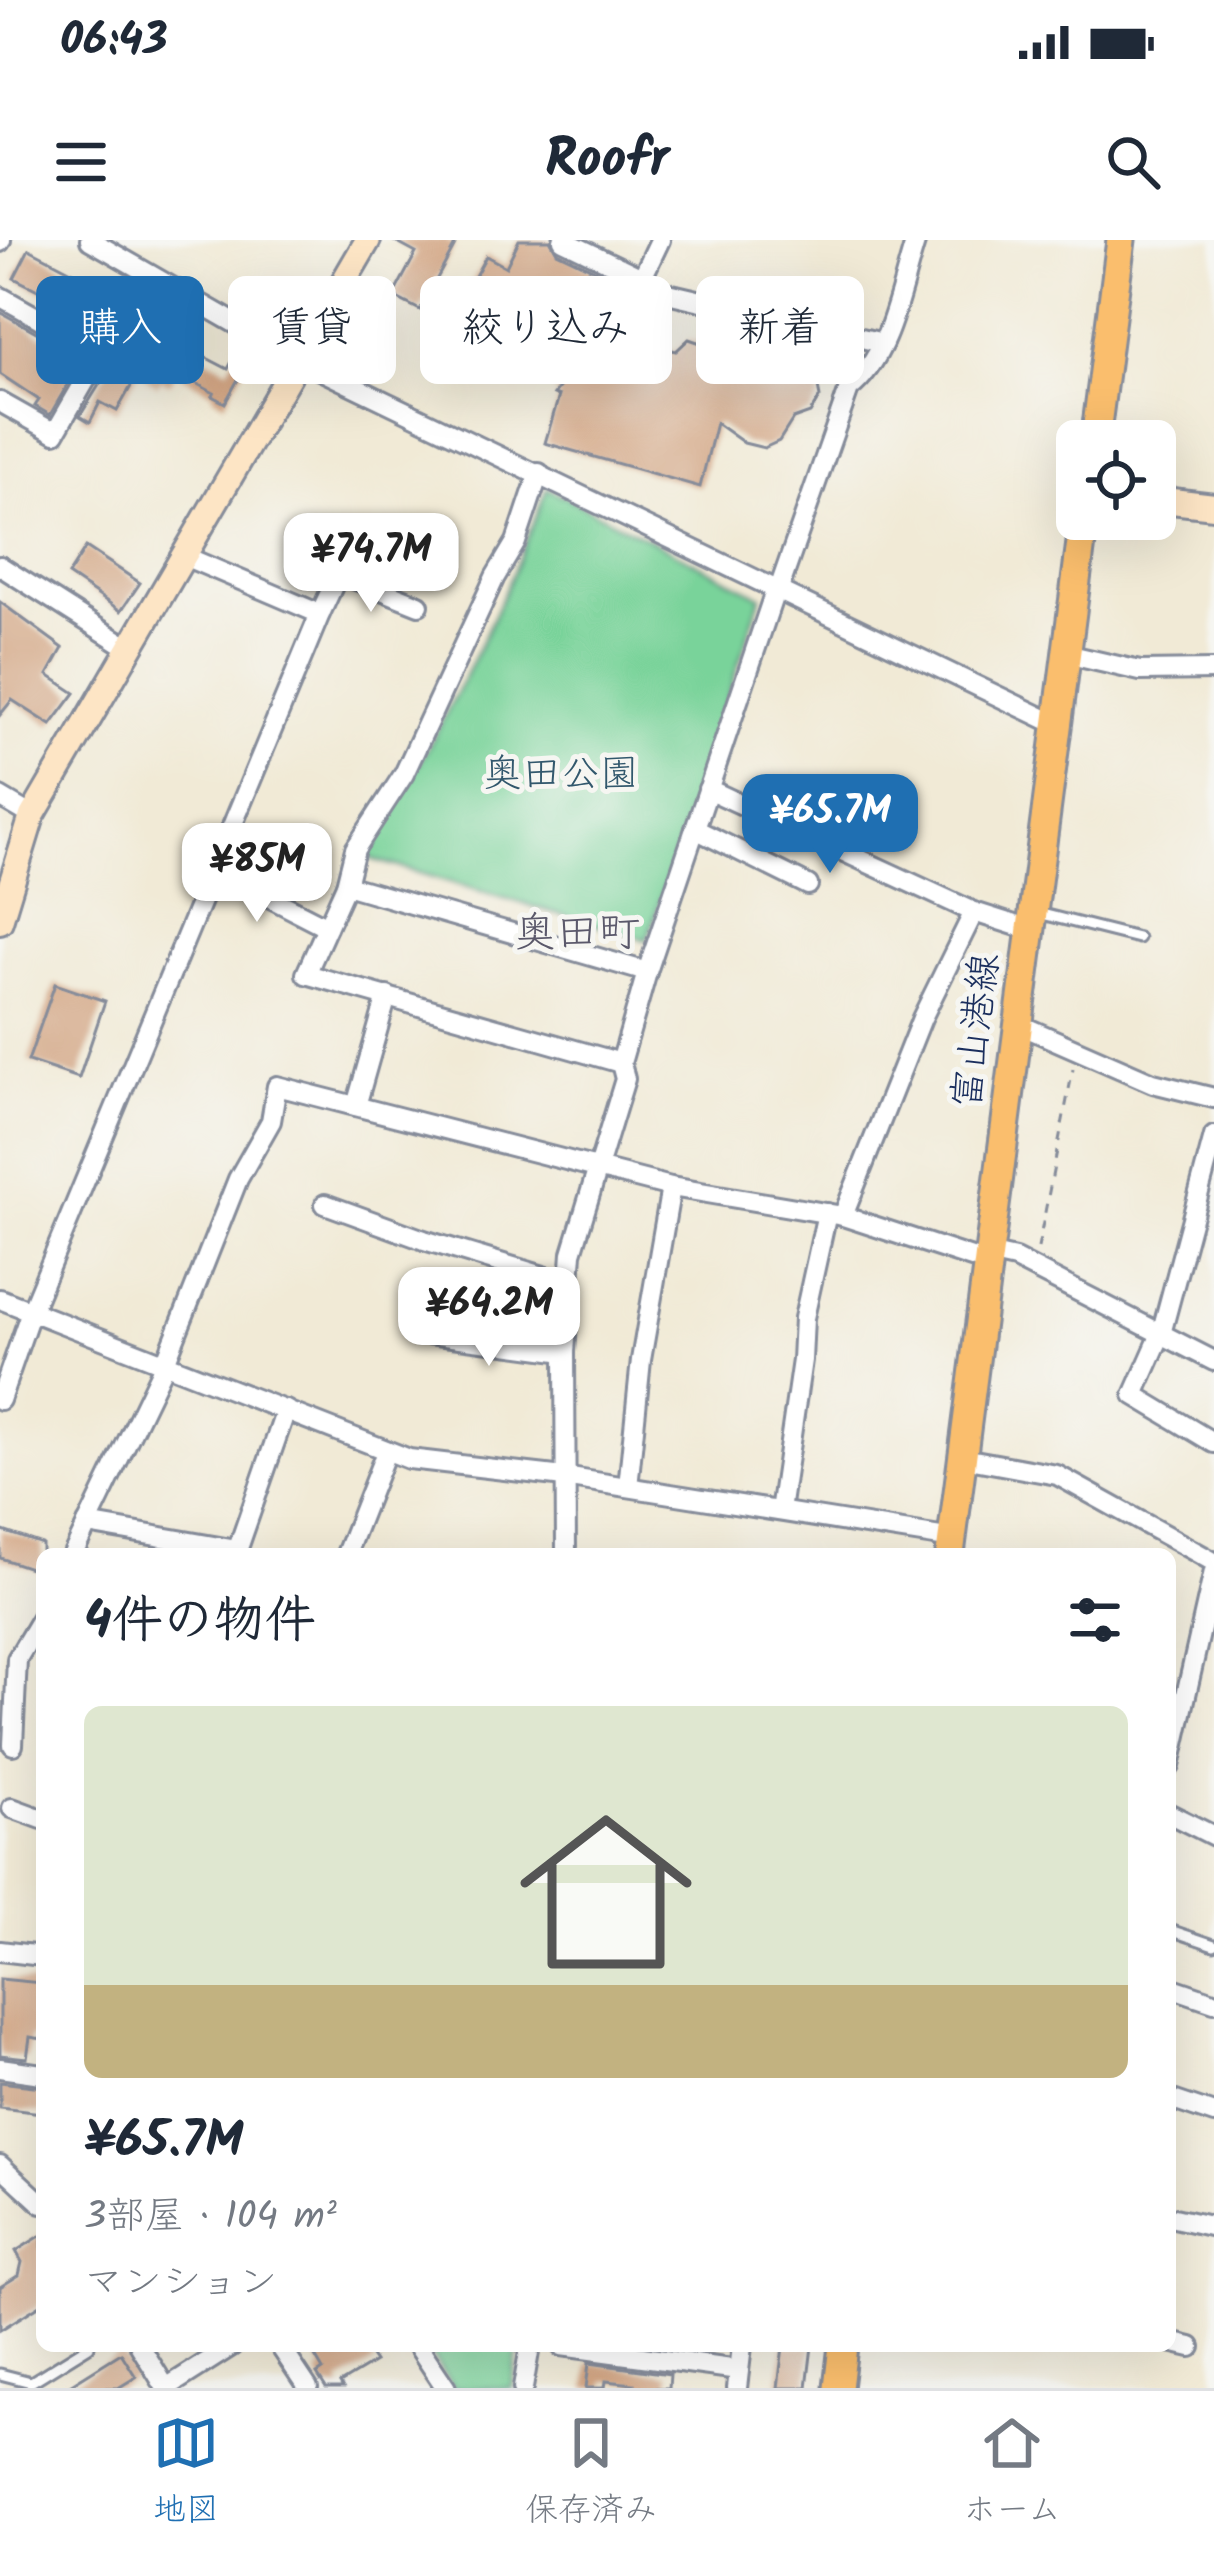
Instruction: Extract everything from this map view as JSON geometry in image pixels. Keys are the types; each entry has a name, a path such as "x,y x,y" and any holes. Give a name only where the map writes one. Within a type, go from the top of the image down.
{"main road":[{"path":"1097,420 1120,240"},
{"name":"富山港線","path":"951,1546 1081,540"},
{"path":"838,2388 842,2352"}],"street":[{"path":"90,240 228,320"},
{"path":"347,276 368,240"},
{"path":"563,240 638,276"},
{"path":"643,276 660,240"},
{"path":"566,1548 565,1352 572,1253 625,1079 621,1063 708,789 849,389 864,377 883,343 916,240"},
{"path":"672,295 883,343"},
{"path":"1,298 36,317"},
{"path":"0,402 56,433 84,384"},
{"path":"0,921 6,875 32,816 283,384"},
{"path":"350,384 1058,725"},
{"path":"539,473 516,542 495,577 404,774 355,849 346,885 306,974 621,1063"},
{"path":"1176,501 1214,506"},
{"path":"184,556 320,614"},
{"path":"0,566 129,648"},
{"path":"0,1400 31,1311 339,573 419,604"},
{"path":"1066,654 1140,671 1214,670"},
{"path":"708,789 974,912 1031,921"},
{"path":"0,797 32,816"},
{"path":"695,830 808,886"},
{"path":"214,869 268,901 327,927"},
{"path":"346,885 647,972"},
{"path":"780,1511 804,1318 835,1214 974,912"},
{"path":"356,1106 387,996"},
{"path":"1018,1024 1153,1083 1214,1098"},
{"path":"76,1548 165,1363 238,1179 271,1121 277,1086 670,1186 835,1214 1034,1269 1214,1361"},
{"path":"1214,1136 1161,1334 1134,1395 1214,1443"},
{"path":"628,1487 641,1360 670,1186"},
{"path":"325,1204 570,1284"},
{"path":"0,1299 409,1459 564,1477 780,1511 951,1546"},
{"path":"421,1333 565,1352"},
{"path":"237,1548 286,1410"},
{"path":"348,1548 386,1452"},
{"path":"963,1458 1057,1474 1214,1562"},
{"path":"87,1524 215,1548"},
{"path":"1176,1739 1214,1571"},
{"path":"13,1745 17,1659 36,1627"},
{"path":"1194,1659 1214,1671"},
{"path":"13,1808 36,1818"},
{"path":"1176,1817 1214,1836"},
{"path":"0,1951 36,1955"},
{"path":"1176,1989 1214,2002"},
{"path":"0,2068 36,2073"},
{"path":"1176,2101 1214,2114"},
{"path":"0,2165 36,2198"},
{"path":"1176,2218 1214,2227"},
{"path":"1176,2343 1191,2347"},
{"path":"144,2352 166,2388 223,2352"},
{"path":"284,2352 308,2388"},
{"path":"422,2352 446,2388"},
{"path":"524,2388 529,2352"},
{"path":"593,2352 738,2379"}],"lane":[{"path":"1031,921 1138,938"},
{"path":"1176,1932 1214,1945"},
{"path":"0,2374 31,2382 79,2352"}],"path":[{"path":"1034,1269 1077,1050"}],"green space":[{"name":"奥田公園","path":"547,488 761,596 647,940 365,857 465,677"},
{"path":"429,2352 517,2352 512,2388 453,2388"}],"building":[{"path":"392,240 446,240 455,245 438,276 420,276 420,310 396,298 416,253"},
{"path":"519,240 550,240 557,252 607,276 475,276 486,256 506,267"},
{"path":"29,249 81,276 36,276 36,289 14,278"},
{"path":"0,312 36,332 36,384 68,384 50,415 35,406 39,400 0,374"},
{"path":"689,339 696,341 696,384 817,384 820,397 810,413 793,419 779,441 764,448 744,443 716,423 700,487 545,443 559,396 554,394 562,384 672,384 672,350"},
{"path":"204,357 228,369 228,384 236,384 225,403 197,384 204,384"},
{"path":"100,384 132,384 117,411 100,402 90,422 80,416"},
{"path":"86,547 140,583 121,611 68,575"},
{"path":"0,602 63,648 48,675 75,693 51,725 12,700 0,715"},
{"path":"55,984 105,1001 79,1078 28,1061"},
{"path":"0,1530 42,1544 36,1548 36,1570 0,1558"},
{"path":"0,1979 36,1982 36,2038 30,2037 27,2058 0,2055"},
{"path":"0,2082 36,2086 36,2112 0,2108"},
{"path":"36,2239 36,2308 0,2330 0,2287 19,2275 22,2262 16,2251"},
{"path":"312,2352 368,2352 375,2362 340,2383 343,2388 326,2388 317,2374 323,2370"},
{"path":"782,2352 811,2352 807,2388 778,2388"},
{"path":"121,2353 136,2377 118,2388 65,2388"},
{"path":"589,2363 670,2374 669,2388 633,2388 634,2384 606,2381 605,2388 586,2388"}],"district":[{"name":"奥田町","path":"577,934"}]}
